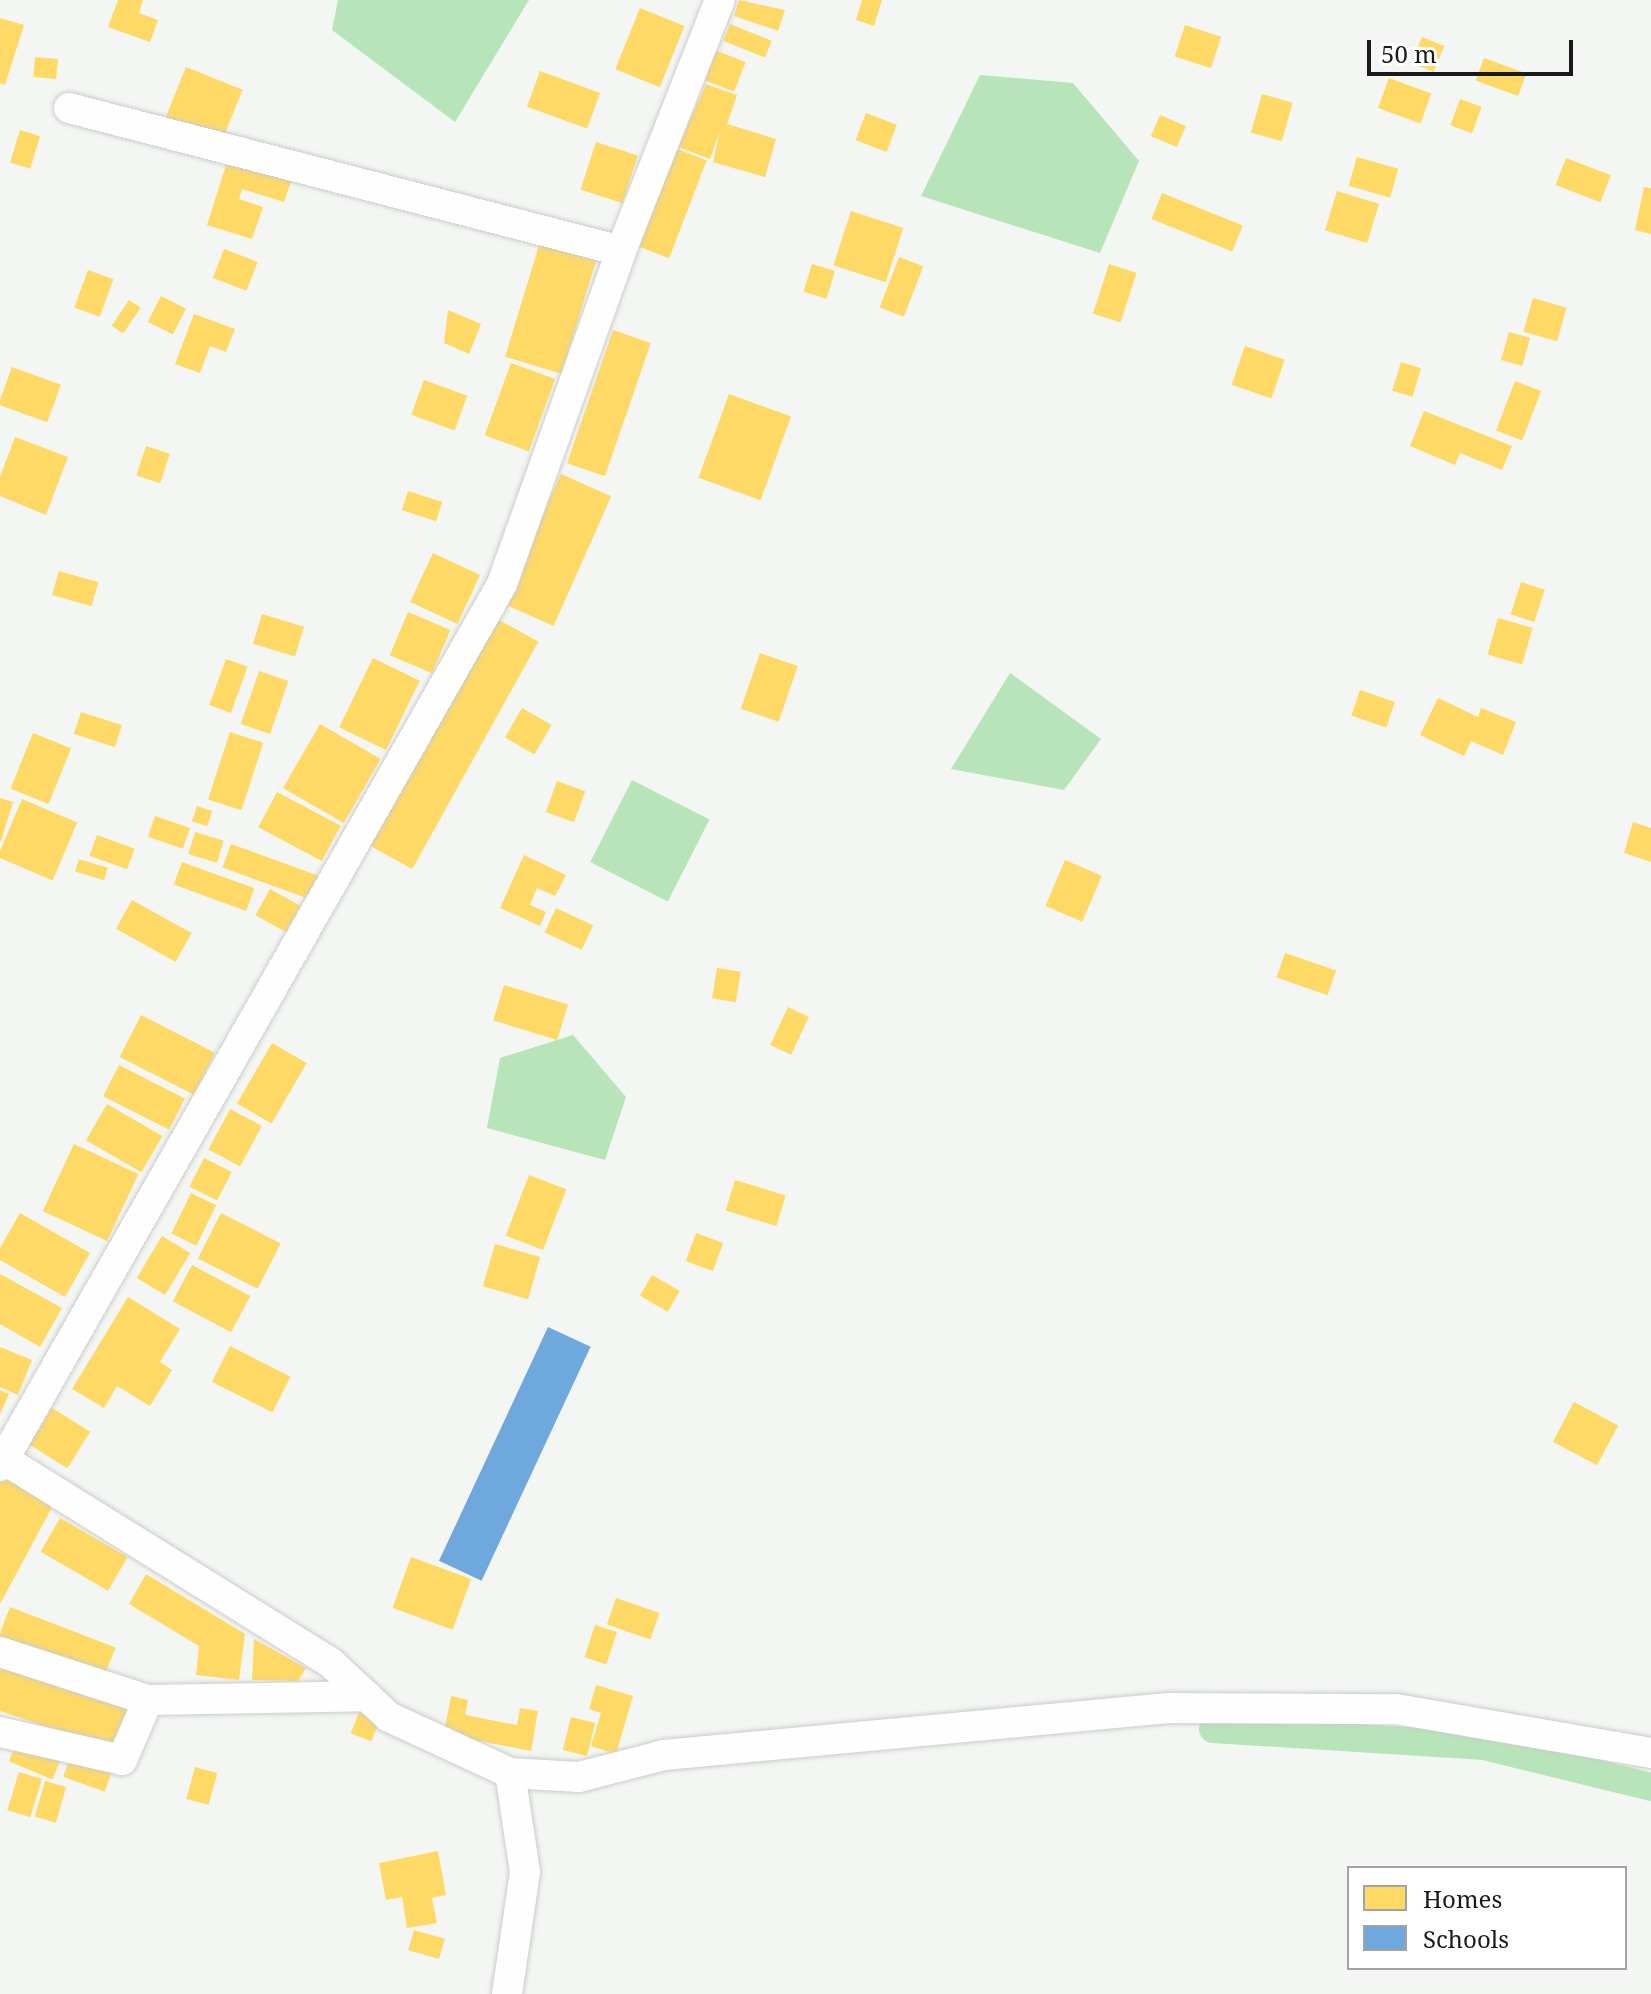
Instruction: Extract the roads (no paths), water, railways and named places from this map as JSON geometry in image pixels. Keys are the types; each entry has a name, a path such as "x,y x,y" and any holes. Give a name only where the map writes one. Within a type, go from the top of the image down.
{"street":[{"path":"720,0 621,251 502,584 1,1460 331,1663 389,1717 510,1773 579,1777 664,1755 1169,1708 1396,1709 1651,1753"},
{"path":"69,108 621,251"},
{"path":"0,1652 148,1700 367,1696"},
{"path":"0,1732 122,1760 148,1700"},
{"path":"507,1994 525,1872 510,1773"}],"waterway":[{"path":"1213,1729 1484,1746 1651,1787"}]}
